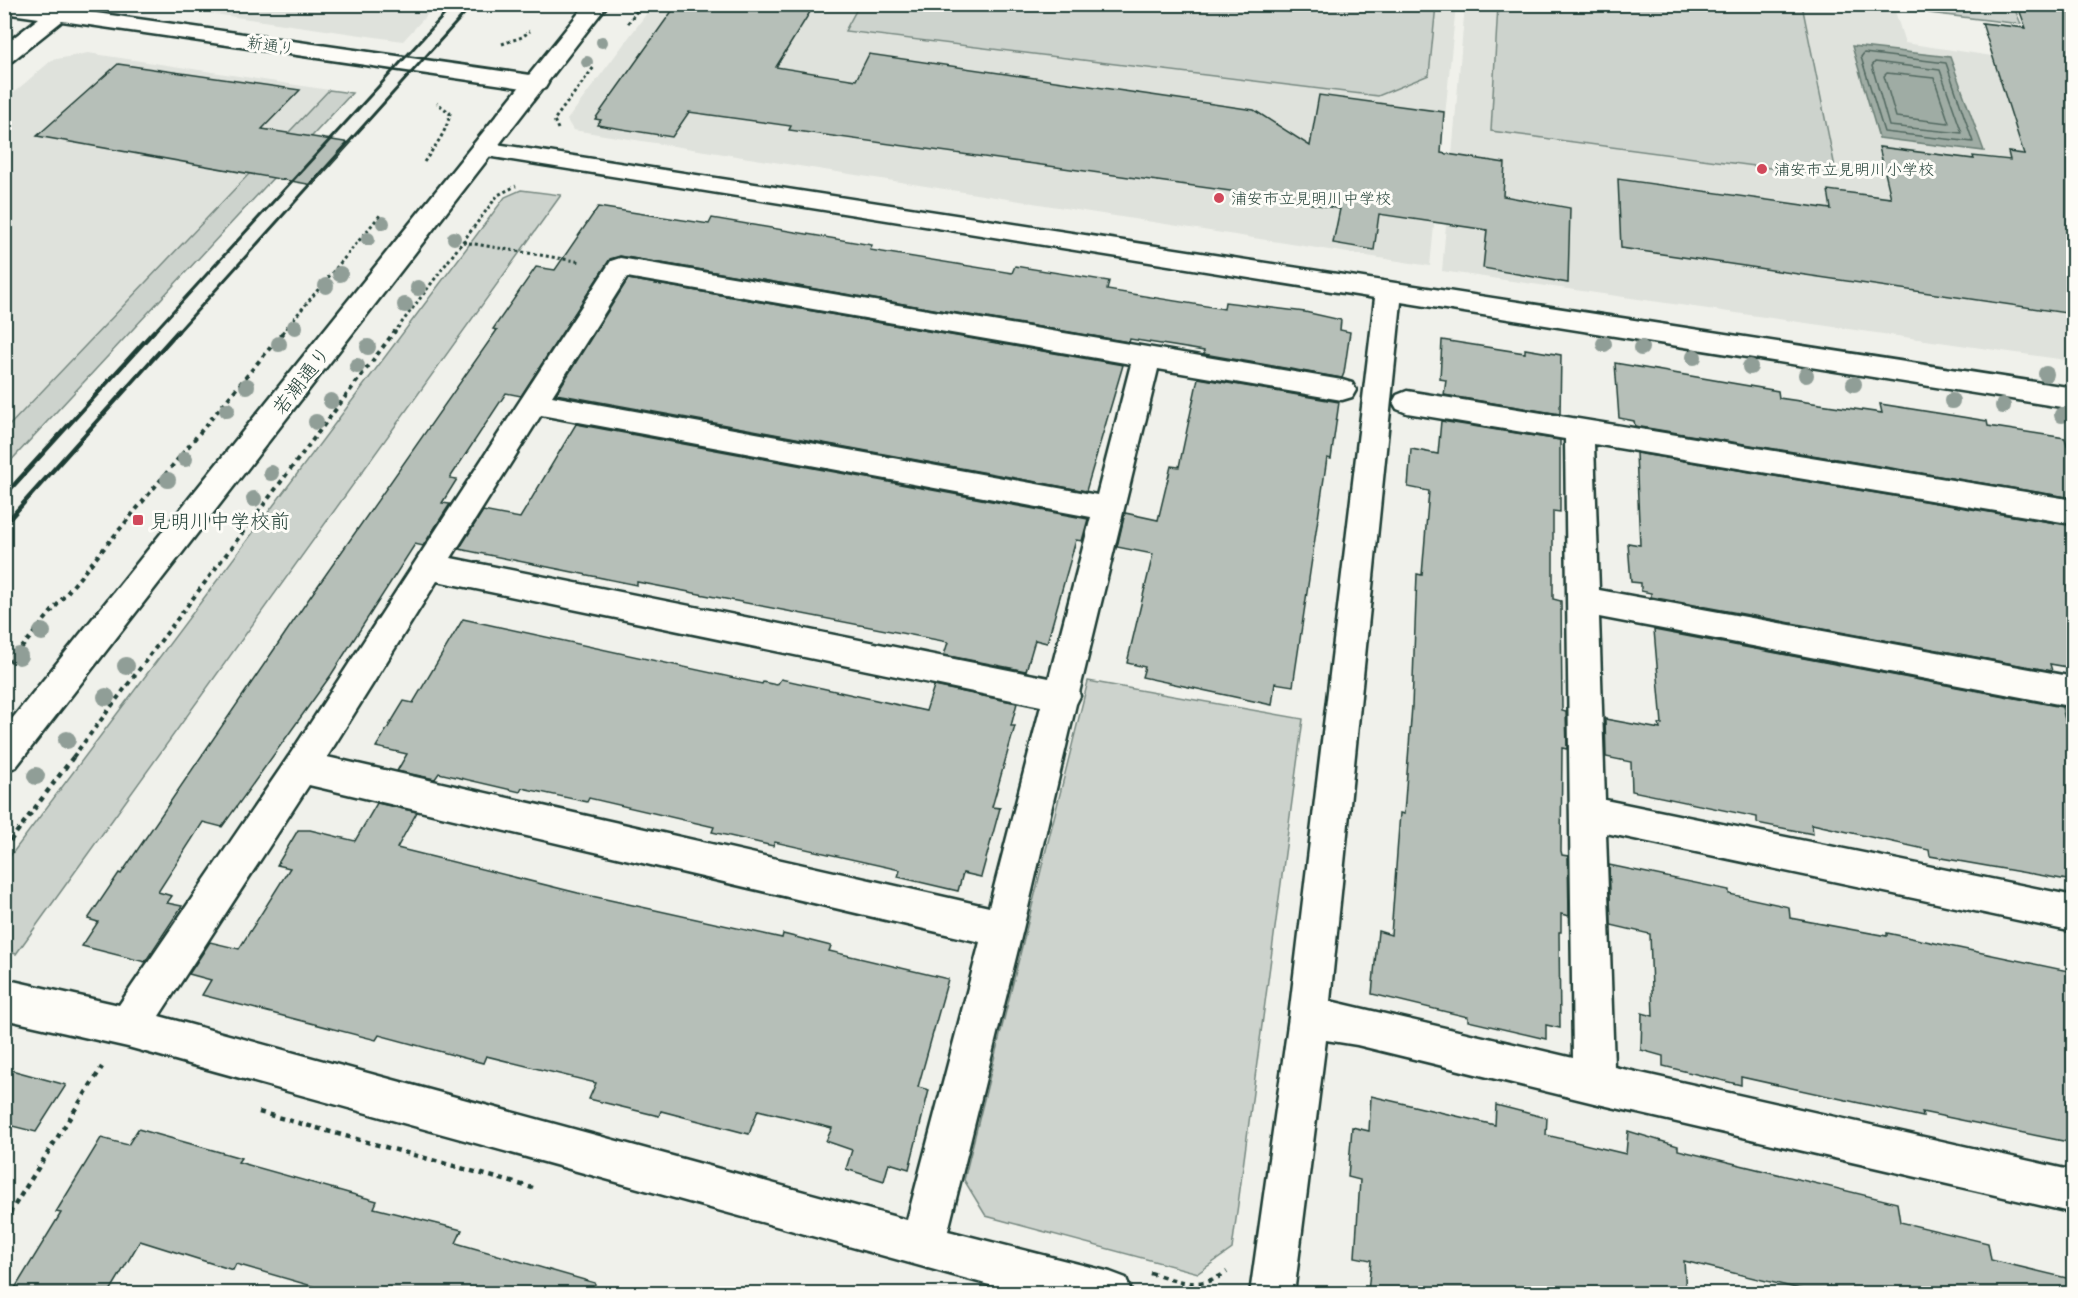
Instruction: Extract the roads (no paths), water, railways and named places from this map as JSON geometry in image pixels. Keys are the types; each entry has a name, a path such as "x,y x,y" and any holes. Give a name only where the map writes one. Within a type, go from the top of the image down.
{"street":[{"name":"若潮通り","path":"4,756 598,4"},
{"name":"新通り","path":"4,6 63,9 537,83"},
{"path":"4,56 63,9"},
{"path":"483,149 2073,399"},
{"path":"128,1027 301,767 620,267 1342,390"},
{"path":"1272,1293 1309,1017 1389,291"},
{"path":"922,1246 1063,696 1147,356"},
{"path":"533,402 1110,509"},
{"path":"1407,402 2073,512"},
{"path":"1579,431 1594,1083"},
{"path":"428,566 1063,696"},
{"path":"1582,600 2073,692"},
{"path":"301,767 1004,929"},
{"path":"1588,813 2073,914"},
{"path":"4,999 128,1027 922,1246 1126,1282"},
{"path":"1309,1017 1356,1025 1594,1083 2073,1192"}],"water":[{"path":"1852,46 1950,57 1984,151 1879,138"}],"railway":[{"path":"153,333 454,4"},
{"path":"177,333 473,4"},
{"path":"4,496 154,331"},
{"path":"4,525 178,331"}],"place":[{"name":"浦安市立見明川小学校","path":"1762,169"},
{"name":"浦安市立見明川中学校","path":"1219,198"},
{"name":"見明川中学校前","path":"138,520"}]}
